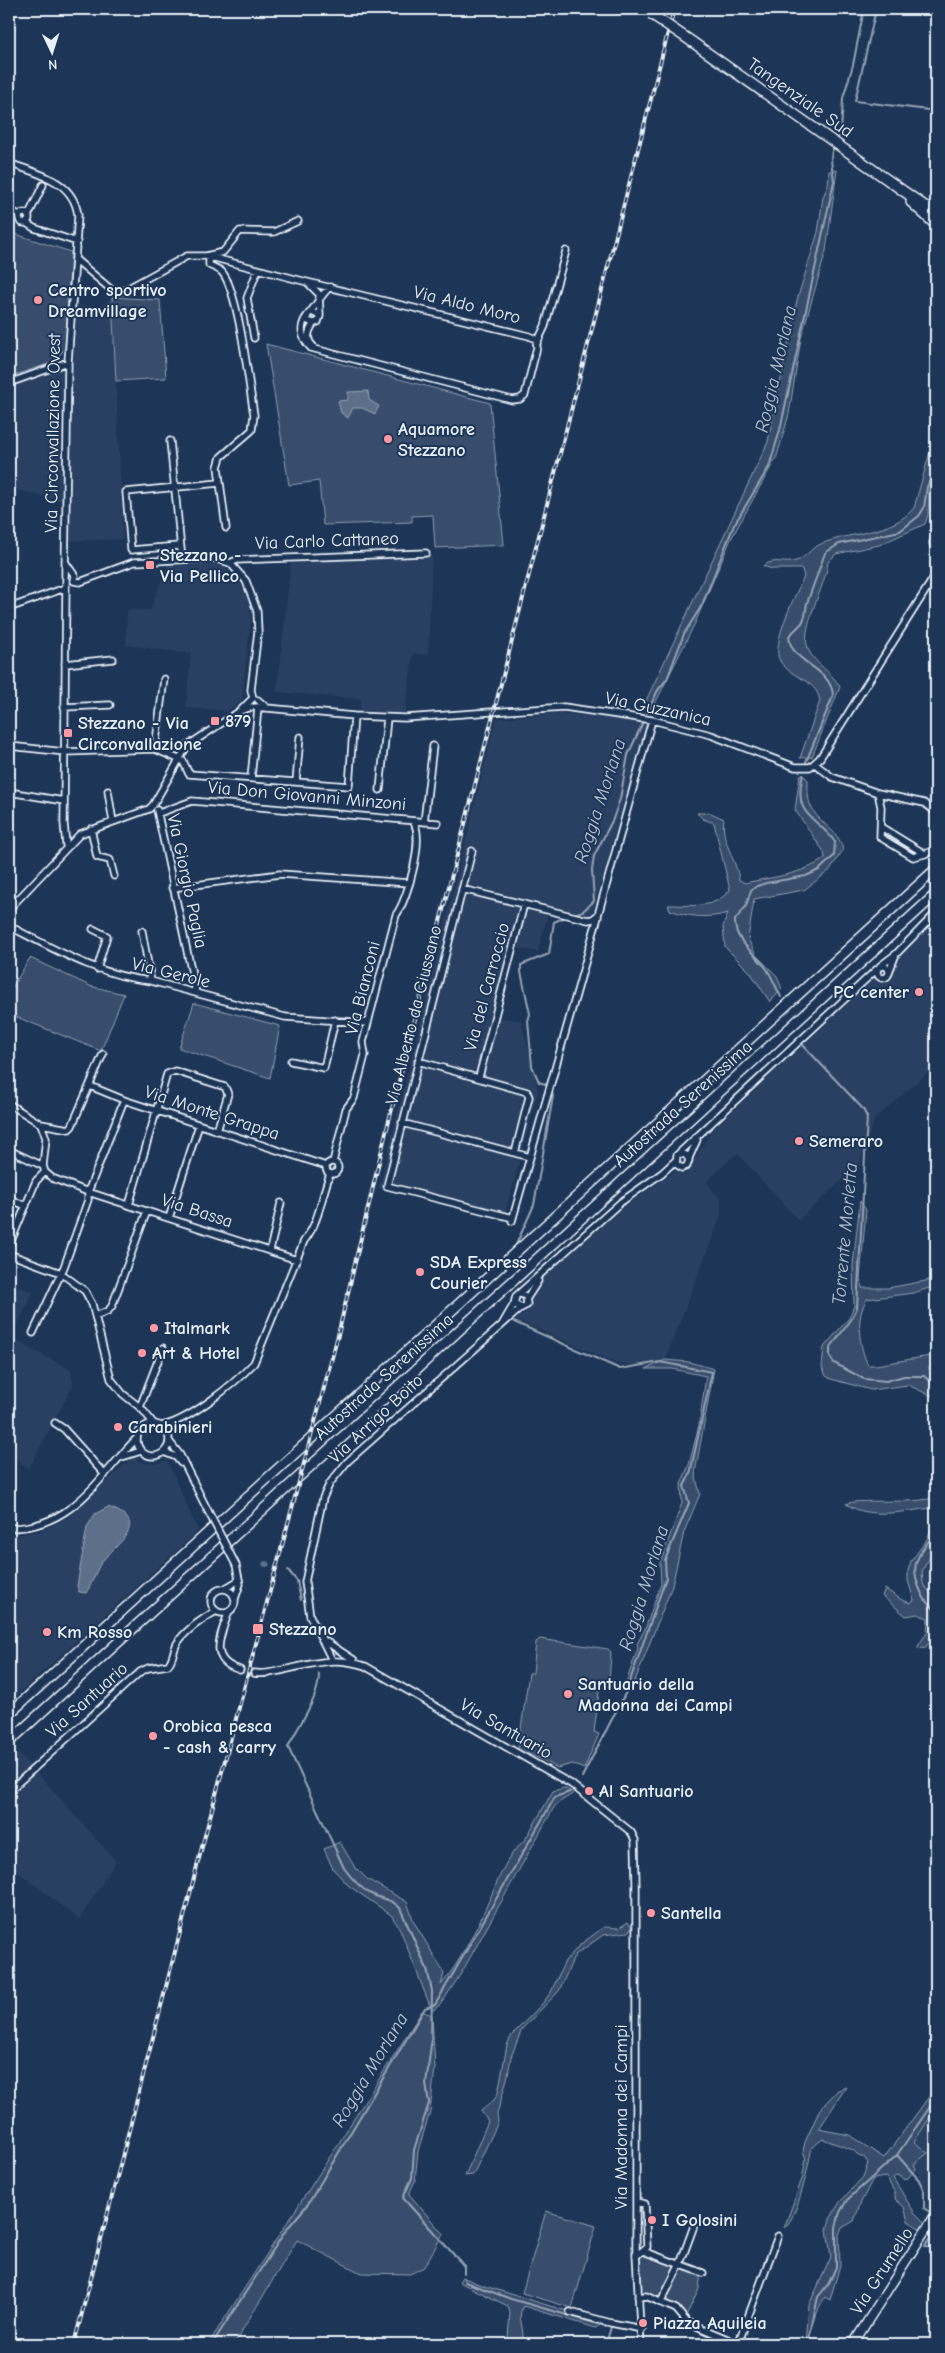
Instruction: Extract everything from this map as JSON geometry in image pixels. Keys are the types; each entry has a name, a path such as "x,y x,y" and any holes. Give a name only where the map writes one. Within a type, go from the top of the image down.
{"highway":[{"name":"Tangenziale Sud","path":"647,11 936,214"},
{"path":"902,190 936,206"},
{"path":"902,190 908,200 936,225"},
{"name":"Autostrada Serenissima","path":"9,1714 936,869"},
{"name":"Autostrada Serenissima","path":"9,1742 936,894"}],"main road":[{"name":"Via Grumello","path":"853,2344 936,2214"}],"street":[{"name":"Via Circonvallazione Ovest","path":"9,163 57,182 69,192 78,214 68,362 66,563 70,578 65,590 64,801 66,845"},
{"path":"26,223 43,185"},
{"path":"9,209 19,215 21,223 26,223 34,228 77,242"},
{"path":"19,215 24,213 28,216"},
{"path":"75,259 114,292 125,290 187,256 207,257 223,252 240,231 274,232 298,220"},
{"path":"537,343 545,326 566,251"},
{"path":"207,257 209,265 221,271 231,291 239,323 254,416 252,430 221,457 218,467 226,528"},
{"name":"Via Aldo Moro","path":"207,257 530,336 537,343 525,395 518,400 311,348 304,342 301,333 303,322 324,293 330,288"},
{"path":"254,338 247,298 258,269"},
{"path":"308,282 315,288 320,300 320,316 318,322 309,329 308,338 311,344 319,350"},
{"path":"314,324 308,321 310,314 320,316"},
{"path":"9,383 68,362"},
{"path":"170,441 179,546 182,560"},
{"path":"179,546 131,550 126,492 219,483"},
{"path":"936,534 933,544 936,555 935,575 815,764 832,777 878,793 924,803 936,812"},
{"name":"Via Carlo Cattaneo","path":"230,563 247,559 426,553"},
{"path":"70,578 85,578 127,563 213,558 230,563 246,581 257,611 258,631 251,690 254,704 251,778"},
{"path":"9,609 65,590"},
{"path":"65,664 113,659"},
{"path":"155,749 164,679"},
{"path":"9,909 66,845 80,834 141,813 153,805 188,746 240,711 254,704"},
{"name":"Via Guzzanica","path":"254,704 267,708 387,718 551,707 652,720 711,735 795,767 808,768 815,764"},
{"path":"64,707 110,705"},
{"path":"9,746 65,752 155,749 183,761 189,774 349,786 354,716"},
{"path":"380,790 387,718"},
{"path":"402,1123 530,1157 652,720"},
{"path":"296,782 300,737"},
{"name":"Via Don Giovanni Minzoni","path":"424,822 433,746"},
{"path":"108,790 112,822"},
{"path":"9,792 64,801"},
{"path":"878,793 881,807 880,837 913,857 936,849"},
{"name":"Via Don Giovanni Minzoni","path":"159,813 192,801 438,823"},
{"name":"Via Giorgio Paglia","path":"153,805 159,813 172,888 196,993"},
{"name":"Via Bianconi","path":"168,1439 180,1421 242,1376 254,1364 304,1241 311,1232 330,1174 334,1174 338,1170 337,1164 333,1162 346,1108 354,1098 365,1055 363,1042 396,915 404,905 417,852 416,825 414,821"},
{"path":"91,829 97,857 110,860 114,876"},
{"name":"Via Alberto da Giussano","path":"472,851 387,1186 512,1220 530,1157"},
{"path":"172,888 280,874 409,883"},
{"path":"462,889 588,920 594,920 598,915"},
{"name":"Via del Carroccio","path":"479,1077 524,904"},
{"name":"Via Arrigo Boito","path":"676,1164 677,1155 681,1154 699,1137 717,1116 878,967 896,954 936,913"},
{"name":"Via Gerole","path":"9,926 96,969 134,980 151,981 285,1017 368,1023"},
{"path":"93,929 107,936 96,969"},
{"path":"142,931 151,981"},
{"name":"Via Arrigo Boito","path":"866,980 879,977 885,978 896,954"},
{"path":"879,977 878,967 887,967 889,972"},
{"path":"291,1061 324,1068 335,1020"},
{"path":"9,1104 41,1124 69,1129 103,1054"},
{"path":"418,1061 528,1092 529,1097 515,1153"},
{"path":"129,1205 168,1074 175,1071 225,1087 228,1094 217,1131"},
{"name":"Via Monte Grappa","path":"90,1086 156,1111 326,1166"},
{"path":"33,1333 61,1273 88,1200 88,1192 124,1100"},
{"path":"9,1246 36,1181 44,1169 46,1138 41,1124"},
{"path":"172,1219 199,1125"},
{"name":"Via Arrigo Boito","path":"497,1330 514,1304 515,1298 622,1202 676,1164 687,1166 699,1137"},
{"name":"Via Bassa","path":"9,1150 44,1169 52,1178 88,1192 297,1260"},
{"path":"681,1154 685,1154 689,1158"},
{"path":"330,1174 326,1172 326,1166 333,1162"},
{"path":"9,1199 26,1206"},
{"path":"270,1250 281,1203"},
{"path":"95,1316 108,1311 112,1306 147,1211"},
{"path":"9,1254 61,1273 85,1291 95,1316 111,1379 123,1394 141,1408 157,1425 180,1455 236,1565 239,1580 234,1601 219,1643 221,1656 227,1664 240,1670"},
{"name":"Via Arrigo Boito","path":"332,1660 310,1616 305,1582 319,1509 330,1483 347,1462 521,1308 527,1305 527,1298 545,1272"},
{"path":"520,1294 527,1298"},
{"path":"514,1304 521,1308"},
{"path":"9,1528 26,1527 52,1519 75,1506 122,1456 144,1427 141,1408 162,1348"},
{"name":"Via Bianconi","path":"157,1425 180,1421"},
{"path":"55,1423 64,1429 105,1475"},
{"path":"144,1427 157,1425"},
{"path":"137,1438 141,1451"},
{"path":"164,1452 168,1439"},
{"path":"122,1456 141,1451 152,1456 164,1452 176,1457 184,1466"},
{"name":"Via Santuario","path":"205,1617 214,1593 230,1588 239,1580"},
{"path":"224,1590 230,1592 234,1601"},
{"path":"211,1602 218,1612 223,1628"},
{"name":"Via Santuario","path":"9,1791 140,1672 148,1668 168,1665 173,1658 177,1643 205,1617 218,1612 229,1611"},
{"name":"Via Arrigo Boito","path":"322,1638 364,1666"},
{"path":"331,1645 334,1652 332,1660"},
{"path":"316,1662 323,1653 324,1646"},
{"name":"Via Santuario","path":"254,1673 266,1674 332,1660 348,1661 364,1666 576,1788 626,1827 635,1840 636,1937"},
{"name":"Via Madonna dei Campi","path":"636,1937 636,2256 638,2297"},
{"path":"636,2202 643,2202 646,2206 647,2247 636,2256"},
{"path":"661,2302 680,2264 696,2223"},
{"path":"641,2344 642,2329 638,2297 646,2296 678,2310 689,2324 738,2344 778,2236"},
{"path":"643,2251 703,2273"},
{"path":"570,2312 642,2329"},
{"path":"931,2344 936,2342"}],"shaded area":[{"path":"837,170 826,251 801,338 789,414 777,456 731,539 695,623 651,712 643,707 768,442 797,300 818,232 823,197 828,185 829,171"},
{"name":"Centro sportivo Dreamvillage","path":"9,216 12,218 12,233 71,252 65,348 54,362 9,377"},
{"path":"112,297 123,539 68,541 75,306 100,306"},
{"path":"112,297 160,300 166,378 116,381"},
{"name":"Aquamore Stezzano","path":"266,344 490,403 504,545 435,548 433,515 412,516 412,522 323,525 319,481 289,485"},
{"path":"64,368 61,501 9,488 9,385"},
{"path":"368,391 369,400 379,406 375,414 362,408 353,408 348,418 341,413 338,401 348,400 348,392"},
{"path":"936,430 936,480 929,490 928,515 925,524 879,545 836,554 828,562 823,584 810,620 807,642 812,656 833,677 840,687 812,757 800,758 820,701 818,693 814,688 790,672 780,661 778,643 785,619 804,577 802,569 772,569 763,566 772,562 796,561 821,544 883,528 905,517 914,508"},
{"path":"432,556 428,655 413,653 405,714 360,712 361,699 277,692 291,562"},
{"path":"203,563 222,566 238,579 248,600 251,616 242,701 227,711 186,708 191,654 126,645 127,610 150,610 168,564"},
{"path":"556,713 640,721 646,726 591,917 549,907 538,952 517,948 499,1018 521,1020 538,1091 504,1218 379,1188 496,719"},
{"path":"800,775 803,775 808,780 811,807 817,816 835,833 843,850 829,871 804,890 754,899 748,939 756,955 777,976 782,989 770,1002 750,972 725,947 723,927 728,913 706,917 691,916 670,910 668,905 694,906 709,904 717,901 730,890 714,823 703,819 697,813 711,813 724,819 723,827 726,842 738,872 739,880 745,883 797,872 825,858 824,852 795,810"},
{"path":"936,921 936,1066 875,1118 859,1165 798,1220 737,1153 706,1182 721,1200 721,1215 665,1360 646,1369 615,1362 516,1320 526,1312 542,1279 617,1212 674,1172 686,1170 693,1163 711,1131"},
{"path":"30,958 90,986 124,994 101,1051 9,1014 9,993"},
{"path":"194,1003 280,1026 270,1078 179,1048"},
{"path":"860,1201 866,1210 860,1279 862,1288 888,1288 936,1279 936,1286 913,1293 867,1299 861,1315 860,1332 862,1349 868,1365 936,1355 936,1362 928,1368 936,1376 936,1398 908,1385 871,1390 831,1379 826,1376 822,1367 824,1347 849,1318 854,1306 853,1265"},
{"path":"9,1283 33,1292 11,1338 71,1370 73,1385 29,1468 9,1455"},
{"path":"665,1360 689,1362 714,1369 695,1473 700,1494 684,1532 672,1586 633,1686 627,1684 627,1680 638,1648 637,1644 645,1629 661,1584 660,1563 682,1503 681,1484 689,1465 699,1425 706,1376 672,1369 646,1369"},
{"path":"134,1456 142,1463 156,1464 167,1460 198,1531 9,1702 9,1536 41,1531 70,1516"},
{"path":"936,1497 936,1510 932,1508 877,1513 855,1509 846,1504 852,1502 914,1501"},
{"path":"108,1507 127,1518 130,1525 128,1532 101,1563 86,1593 79,1592 77,1586 87,1527 95,1514"},
{"path":"936,1518 936,1546 922,1571 923,1584 936,1600 936,1631 926,1647 917,1648 927,1632 928,1618 917,1614 906,1616 882,1596 885,1589 902,1600 911,1603 914,1600 908,1581 908,1571 911,1561 926,1541"},
{"path":"936,1546 936,1600 923,1584 922,1571"},
{"path":"540,1639 608,1649 611,1652 609,1684 600,1684 594,1732 599,1734 584,1769 572,1764 557,1768 518,1749 529,1673 533,1673 536,1642"},
{"path":"19,1753 116,1861 79,1919 9,1865 9,1762"},
{"path":"564,1788 574,1793 558,1803 553,1809 462,1972 441,2004 432,2011 400,1929 391,1915 349,1886 333,1869 324,1849 340,1842 354,1866 367,1879 407,1902 414,1922 444,1973 441,1985 455,1967 467,1946 507,1861 525,1840 553,1791"},
{"path":"628,1922 632,1928 628,1932 603,1935 575,1955 559,1991 522,2029 511,2057 497,2114 498,2122 473,2175 465,2176 488,2121 481,2111 495,2099 498,2093 507,2045 512,2035 542,2004 551,1992 565,1961 581,1944 604,1927 619,1928"},
{"path":"422,2011 432,2015 435,2068 430,2112 418,2151 415,2181 409,2194 443,2234 424,2267 410,2274 361,2273 297,2240 234,2344 208,2344 321,2171"},
{"path":"846,2087 819,2129 849,2135 884,2158 936,2087 936,2108 914,2142 928,2153 914,2164 916,2169 906,2180 897,2175 893,2178 914,2212 925,2223 922,2230 908,2221 904,2207 895,2199 895,2193 886,2177 873,2179 854,2221 842,2228 839,2234 840,2265 830,2300 825,2297 822,2302 806,2344 809,2305 831,2257 827,2229 830,2219 840,2202 863,2177 868,2163 864,2157 860,2157 853,2150 823,2139 812,2147 798,2202 794,2213 784,2228 802,2179 806,2159 803,2151 805,2142 820,2109 838,2090"},
{"path":"936,2108 936,2203 931,2211 926,2208 927,2195 913,2164 928,2153 914,2142"},
{"path":"546,2211 596,2226 572,2308 522,2293"},
{"path":"639,2253 701,2272 699,2289 684,2320 676,2311 664,2303 651,2298 638,2297"},
{"path":"462,2277 601,2324 596,2328 523,2306 520,2315 523,2333 522,2342 501,2344 508,2338 510,2313 508,2306 459,2282"}],"waterway":[{"name":"Roggia Morlana","path":"837,140 841,133 843,98 853,65 864,9"},
{"path":"876,9 855,101 936,111"},
{"name":"Roggia Morlana","path":"647,713 658,690 667,679 684,634 702,605 734,525 769,467 780,430 834,181 831,159 834,146"},
{"name":"Torrente Morletta","path":"806,762 833,696 831,686 826,678 796,653 791,645 789,636 802,623 825,553 839,544 900,531 919,516 924,508 927,487 936,466"},
{"name":"Roggia Morlana","path":"574,914 583,911 594,901 592,870 594,856 613,819 620,799 628,755 643,722"},
{"name":"Torrente Morletta","path":"781,997 766,968 741,940 735,920 746,906 751,890 757,886 806,876 819,870 834,856 835,842 808,815 804,808 800,789 803,775"},
{"name":"Roggia Morlana","path":"548,1085 539,1082 532,1066 528,1021 530,1014 521,965 549,954 554,922 565,917"},
{"name":"Torrente Morletta","path":"802,1044 863,1109 867,1117 857,1308 851,1320 830,1348 830,1357 834,1363 864,1379 886,1381 904,1376 924,1376 936,1386"},
{"name":"Roggia Morlana","path":"515,1247 534,1205 553,1096 551,1088"},
{"name":"Roggia Morlana","path":"514,1322 620,1369 660,1362 712,1372 690,1474 684,1486 689,1503 665,1560 666,1578 626,1692 582,1777"},
{"name":"Torrente Morletta","path":"936,1532 920,1555 915,1571 922,1594 926,1601 936,1610"},
{"name":"Roggia Morlana","path":"288,1570 297,1581 301,1600"},
{"path":"319,1674 316,1693 288,1747 344,1868 363,1889 375,1896 393,1902 400,1908 427,1969 432,1991 431,2045 426,2084 429,2103 414,2150 412,2178 403,2198 464,2266 464,2273"},
{"name":"Roggia Morlana","path":"212,2344 286,2230 308,2204 425,2008 435,2005 555,1797 570,1792"},
{"name":"Torrente Morletta","path":"808,2344 818,2297 829,2283 836,2267 836,2227 840,2212 847,2200 897,2155 936,2098"},
{"path":"897,2155 919,2180 924,2191 924,2208 931,2213"},
{"path":"936,2229 925,2246 936,2247"},
{"name":"Roggia Morlana","path":"464,2279 465,2282 511,2299 605,2326"},
{"name":"Roggia Morlana","path":"606,2344 611,2327"}],"tunnel":[{"path":"240,1670 254,1673"}],"railway":[{"path":"74,2344 203,1843 338,1335 386,1132 674,9"}],"place":[{"name":"Centro sportivo Dreamvillage","path":"38,300"},
{"name":"Aquamore Stezzano","path":"388,439"},
{"name":"Stezzano - Via Pellico","path":"150,565"},
{"name":"879","path":"215,721"},
{"name":"Stezzano - Via Circonvallazione","path":"68,733"},
{"name":"PC center","path":"919,992"},
{"name":"Semeraro","path":"799,1141"},
{"name":"SDA Express Courier","path":"420,1272"},
{"name":"Italmark","path":"154,1328"},
{"name":"Art & Hotel","path":"142,1353"},
{"name":"Carabinieri","path":"118,1427"},
{"name":"Stezzano","path":"258,1629"},
{"name":"Km Rosso","path":"47,1632"},
{"name":"Santuario della Madonna dei Campi","path":"568,1694"},
{"name":"Orobica pesca - cash & carry","path":"153,1736"},
{"name":"Al Santuario","path":"589,1791"},
{"name":"Santella","path":"651,1913"},
{"name":"I Golosini","path":"652,2220"},
{"name":"Piazza Aquileia","path":"643,2323"}]}
